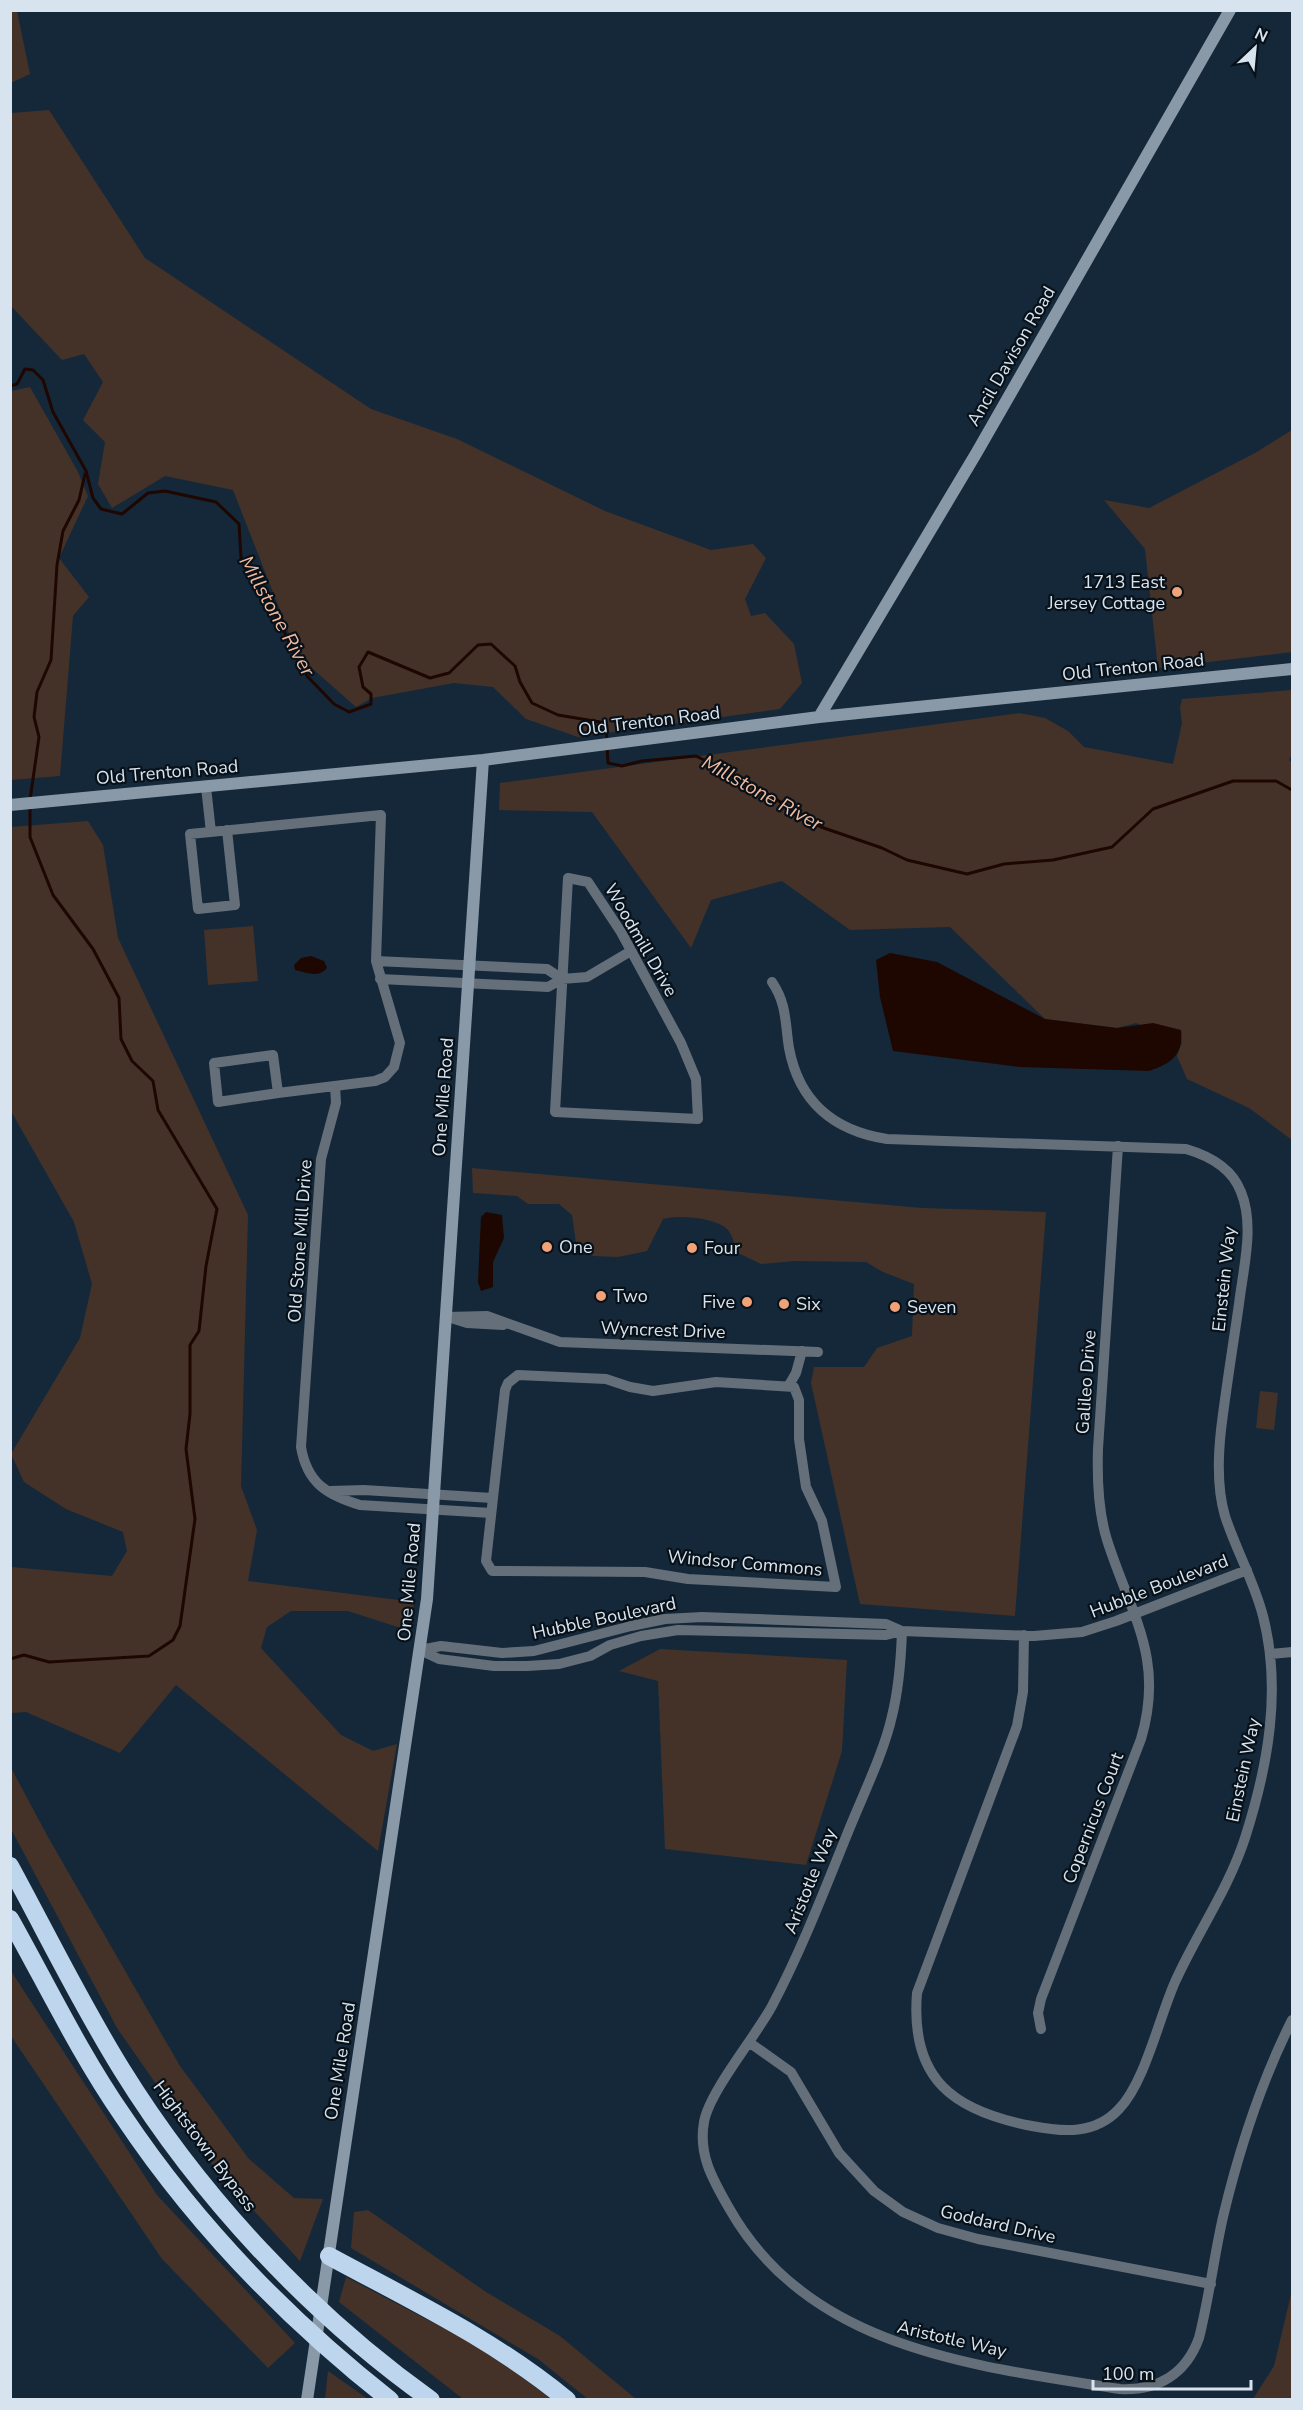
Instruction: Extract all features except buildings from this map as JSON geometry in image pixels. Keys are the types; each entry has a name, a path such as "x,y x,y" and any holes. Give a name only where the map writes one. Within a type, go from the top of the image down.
{"highway":[{"name":"Hightstown Bypass","path":"10,1866 102,2035 143,2102 200,2180 252,2240 296,2285 347,2331 431,2400"},
{"path":"10,1919 90,2065 157,2165 220,2242 293,2317 390,2400"},
{"path":"329,2256 485,2340 526,2367 567,2400"}],"street":[{"name":"Ancil Davison Road","path":"819,717 977,452 1230,10"},
{"name":"Old Trenton Road","path":"12,805 483,760 819,717 1293,669"},
{"name":"One Mile Road","path":"308,2400 420,1650 433,1510 483,760"},
{"path":"206,787 211,832"},
{"path":"227,830 235,905 198,909 190,834 227,830 381,815 376,961 380,979 399,1031 397,1059 385,1077 375,1081 278,1094 218,1101 214,1063 273,1055 278,1094"},
{"name":"Woodmill Drive","path":"568,878 588,882 631,951 681,1043 696,1079 698,1119 555,1113 568,878"},
{"path":"380,979 548,987 562,979 587,977 631,951"},
{"path":"376,961 547,969 562,979"},
{"name":"Einstein Way","path":"772,982 783,1000 790,1051 802,1084 824,1114 840,1125 865,1135 887,1139 1186,1149 1205,1154 1231,1174 1240,1189 1247,1209 1248,1227 1243,1275 1221,1431 1220,1479 1225,1516 1262,1613 1271,1654 1272,1705 1267,1750 1246,1835 1230,1879 1173,1986 1132,2091 1110,2118 1080,2130 1066,2131 1001,2120 964,2105 945,2090 934,2075 921,2051 916,2035 917,1993 1021,1710 1024,1635"},
{"name":"Old Stone Mill Drive","path":"335,1086 336,1102 321,1159 301,1447 306,1471 314,1481 341,1499 360,1505 433,1510"},
{"name":"Galileo Drive","path":"1118,1146 1097,1475 1101,1515 1107,1540 1135,1614"},
{"name":"Wyncrest Drive","path":"446,1317 467,1323 509,1325 560,1342 818,1352"},
{"path":"789,1385 796,1373 802,1351"},
{"name":"Windsor Commons","path":"518,1375 606,1379 653,1391 716,1382 789,1385 794,1387 800,1400 800,1439 806,1487 824,1530 836,1587 688,1579 653,1572 499,1573 488,1568 486,1562 492,1498 505,1390 508,1383 518,1375"},
{"path":"330,1491 364,1490 492,1498"},
{"path":"433,1510 491,1513"},
{"name":"Hubble Boulevard","path":"420,1650 439,1659 527,1666 559,1664 590,1656 610,1645 640,1636 678,1630 886,1635 902,1631 1024,1635 1082,1632 1247,1570"},
{"name":"Copernicus Court","path":"1041,2029 1038,2013 1041,1999 1147,1719 1149,1665 1144,1638 1135,1614"},
{"name":"Hubble Boulevard","path":"420,1650 441,1646 502,1653 534,1651 642,1624 702,1617 886,1624 902,1631"},
{"name":"Aristotle Way","path":"902,1631 900,1673 892,1719 808,1933 750,2043 711,2102 704,2120 704,2156 710,2174 733,2215 769,2261 810,2298 859,2328 930,2354 1083,2383 1136,2390 1169,2379 1191,2357 1199,2338 1223,2218 1248,2129 1263,2086 1293,2020"},
{"path":"1271,1654 1293,1652"},
{"name":"Goddard Drive","path":"750,2043 791,2072 839,2153 874,2191 903,2212 956,2234 1211,2284"}],"shaded area":[{"path":"10,11 17,11 30,74 11,83"},
{"path":"49,110 145,258 371,409 457,439 605,511 711,550 753,544 766,558 745,599 751,616 765,613 794,644 802,683 780,709 578,737 526,719 493,687 454,683 372,698 356,707 298,656 233,490 165,476 112,508 98,484 105,442 83,420 103,382 84,354 62,360 11,306 11,113"},
{"path":"30,387 78,472 88,496 59,558 89,597 73,616 60,776 11,780 11,391"},
{"path":"1292,430 1292,652 1158,668 1145,549 1104,500 1149,508 1255,453"},
{"path":"1292,690 1292,754 1289,760 1292,762 1292,1140 1249,1108 1187,1079 1177,1056 1182,1042 1136,1023 1117,1028 1045,1019 950,927 850,930 782,881 711,900 691,948 592,812 499,810 500,783 1019,713 1045,718 1068,731 1084,747 1173,764 1182,723 1180,708 1182,699"},
{"path":"88,821 103,845 118,938 248,1215 241,1486 257,1530 248,1581 414,1602 410,1631 348,1611 291,1611 267,1627 261,1648 341,1735 373,1751 397,1744 378,1851 176,1685 120,1753 26,1712 11,1713 11,1567 112,1576 127,1551 123,1532 66,1509 24,1482 11,1454 80,1338 92,1284 74,1222 11,1111 11,827"},
{"path":"253,926 258,981 208,985 204,930"},
{"path":"890,953 937,962 1045,1019 1117,1028 1153,1023 1181,1030 1180,1046 1169,1062 1149,1071 1019,1067 893,1051 880,997 876,960"},
{"path":"311,956 324,961 327,968 317,974 295,970 294,965 301,958"},
{"path":"472,1168 922,1208 1046,1212 1015,1616 860,1604 811,1383 814,1367 864,1367 877,1348 912,1336 914,1284 883,1272 866,1262 794,1261 761,1264 738,1253 730,1232 723,1226 707,1220 687,1217 663,1219 647,1251 618,1257 593,1256 576,1243 572,1215 559,1204 528,1204 517,1196 473,1193"},
{"path":"486,1212 502,1215 504,1238 493,1262 493,1287 481,1291 478,1282 481,1217"},
{"path":"1260,1391 1278,1393 1274,1430 1256,1428"},
{"path":"660,1649 847,1660 842,1751 806,1865 665,1849 658,1681 619,1671"},
{"path":"10,1766 48,1837 180,2066 249,2159 294,2198 323,2199 300,2261 214,2167 117,2028 11,1829"},
{"path":"11,1971 157,2195 295,2343 268,2368 162,2259 11,2036"},
{"path":"368,2210 486,2292 560,2336 636,2399 588,2399 538,2359 351,2248 354,2212"},
{"path":"346,2277 489,2352 551,2399 463,2399 339,2302"},
{"path":"1292,2290 1292,2399 1253,2399 1274,2366"},
{"path":"328,2371 368,2399 325,2399"}],"waterway":[{"name":"Millstone River","path":"10,386 17,384 25,369 33,370 43,380 53,412 86,471 93,498 101,509 122,514 148,493 165,491 216,502 239,524 241,558 258,594 273,610 307,676 334,704 349,712 371,704 371,694 363,687 359,667 368,652 430,678 449,673 478,645 491,644 515,666 520,682 532,703 558,715 606,723 607,740"},
{"path":"30,800 39,737 34,717 37,692 51,660 57,565 63,531 79,500 85,474"},
{"name":"Millstone River","path":"607,747 608,763 622,766 642,761 696,756 748,782 821,827 882,848 907,860 967,874 1004,864 1053,860 1112,847 1153,809 1233,781 1276,781 1292,790"},
{"path":"10,1659 24,1655 49,1662 149,1656 173,1640 180,1626 195,1519 186,1449 190,1414 190,1345 199,1331 206,1266 217,1209 158,1110 153,1081 132,1061 121,1039 119,998 93,949 53,895 30,837 30,806"}],"place":[{"name":"1713 East Jersey Cottage","path":"1177,592"},
{"name":"One","path":"547,1247"},
{"name":"Four","path":"692,1248"},
{"name":"Two","path":"601,1296"},
{"name":"Five","path":"747,1302"},
{"name":"Six","path":"784,1304"},
{"name":"Seven","path":"895,1307"}]}
